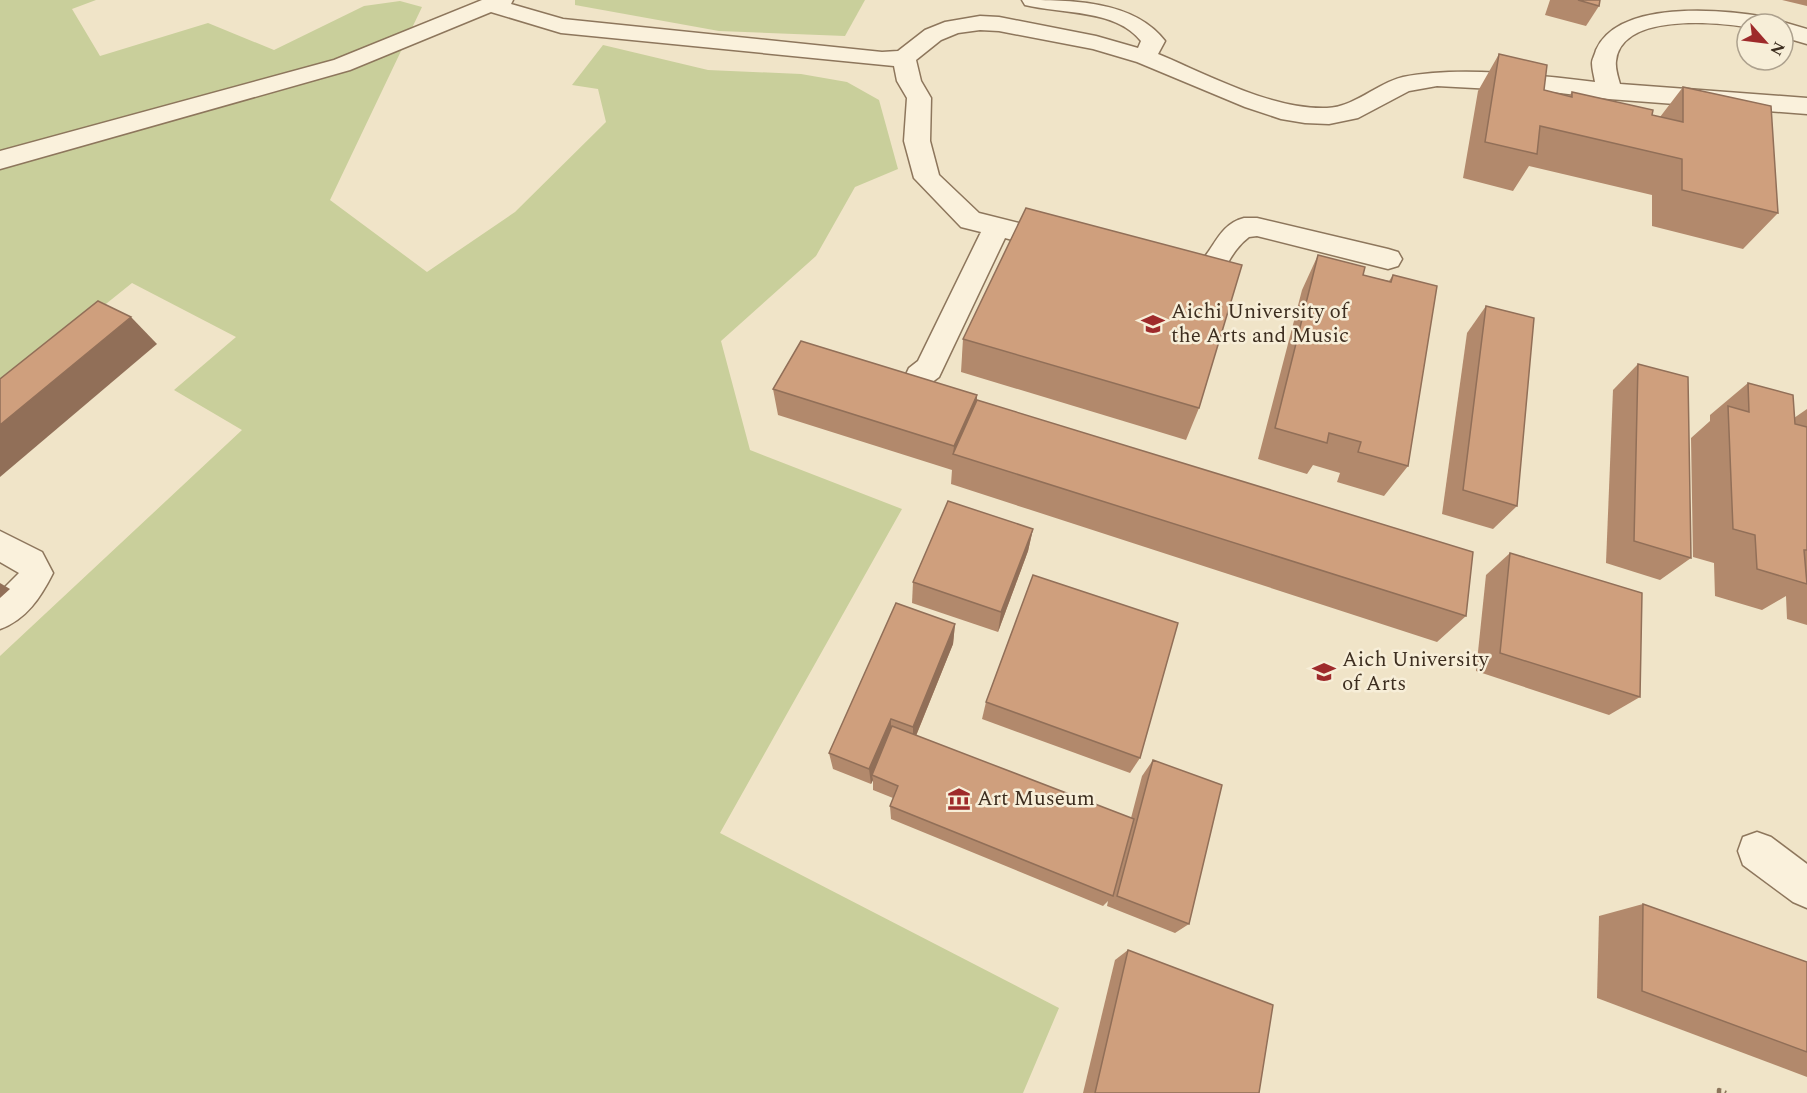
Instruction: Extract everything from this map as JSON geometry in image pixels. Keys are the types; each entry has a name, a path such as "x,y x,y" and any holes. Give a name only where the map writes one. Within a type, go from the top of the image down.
{"street":[{"path":"1033,0 1109,13 1140,25 1153,41 1145,57"},
{"path":"0,160 165,117 342,65 496,2 561,26 706,39 837,56 882,59 904,58 933,35 953,27 999,24 1096,43 1145,57 1254,102 1281,111 1305,115 1329,116 1348,112 1403,85 1437,79 1552,84 1609,91 1807,106"},
{"path":"1609,91 1603,76 1610,42 1621,33 1640,23 1689,16 1735,18"},
{"path":"904,58 909,81 919,98 917,141 927,178 970,220 1081,249"},
{"path":"909,400 919,376 929,369 997,226"},
{"path":"1157,269 1190,278 1203,275 1214,267 1232,237 1243,228 1257,227 1388,258"},
{"path":"0,545 30,562 36,573 29,587 0,614"},
{"path":"1757,851 1807,888"}],"path":[{"path":"1719,1093 1719,1090 1726,1093"}],"green space":[{"path":"0,0 96,0 72,9 100,56 208,23 274,50 364,6 400,1 422,7 330,200 427,272 515,212 606,122 598,89 572,85 603,45 708,70 801,74 847,82 879,100 898,169 855,187 816,256 721,341 750,450 902,509 720,833 1059,1008 1023,1093 0,1093 0,656 242,430 174,390 236,337 132,283 0,389"},
{"path":"575,0 865,0 845,36 719,31 575,5"}],"building":[{"path":"1578,0 1600,0 1599,6"},
{"path":"1499,54 1547,65 1544,90 1572,97 1572,92 1653,110 1652,115 1683,122 1683,87 1771,106 1778,213 1682,190 1682,159 1540,126 1537,154 1485,142"},
{"path":"1026,208 1242,265 1199,408 963,339"},
{"path":"1318,255 1365,267 1363,275 1391,282 1393,275 1437,286 1408,466 1358,452 1361,442 1329,433 1327,443 1275,428"},
{"path":"98,301 131,317 0,425 0,379"},
{"path":"1486,306 1534,318 1517,506 1463,490"},
{"path":"801,341 977,395 954,446 773,389"},
{"path":"1638,364 1688,377 1691,558 1634,541"},
{"path":"1748,383 1793,395 1795,424 1807,427 1807,550 1804,550 1807,584 1757,569 1755,535 1733,529 1728,406 1749,412"},
{"path":"977,400 1473,552 1466,616 953,454"},
{"path":"948,501 1033,529 1001,612 913,582"},
{"path":"1510,553 1642,593 1640,697 1500,653"},
{"path":"1033,575 1178,623 1140,758 986,702"},
{"path":"896,603 955,624 913,727 891,719 869,769 829,753"},
{"path":"892,726 1134,819 1113,896 890,806 898,786 872,775"},
{"path":"1153,760 1222,785 1189,924 1117,896"},
{"path":"1643,904 1807,962 1807,1052 1642,991"},
{"path":"1128,950 1273,1005 1259,1093 1095,1093"}],"place":[{"name":"Aichi University of the Arts and Music","path":"1153,324"},
{"name":"Aich University of Arts","path":"1324,672"},
{"name":"Art Museum","path":"959,799"}]}
